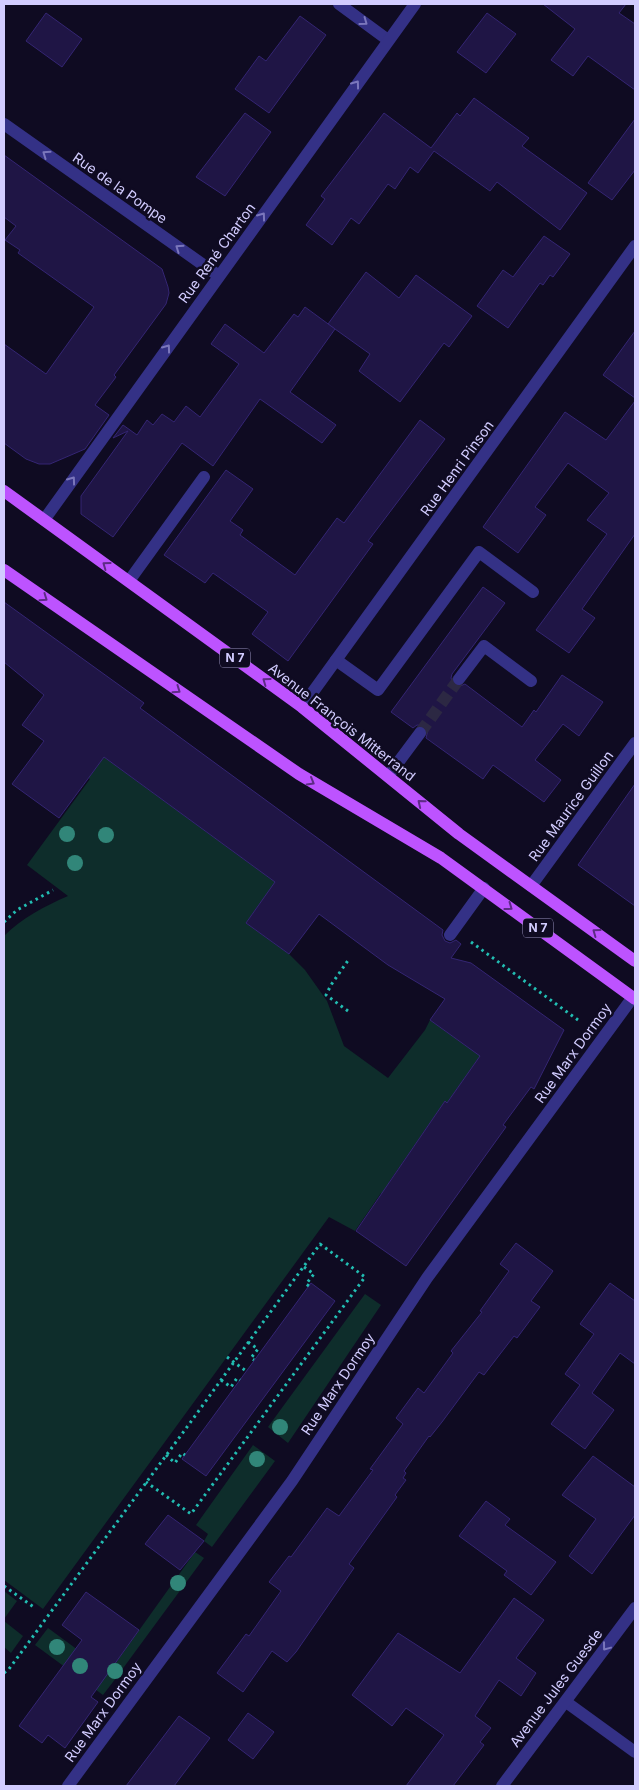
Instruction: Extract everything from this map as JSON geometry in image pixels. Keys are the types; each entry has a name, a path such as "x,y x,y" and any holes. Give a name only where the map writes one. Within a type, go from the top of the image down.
{"main road":[{"name":"Avenue François Mitterrand","path":"4,491 302,706 459,834 635,961"},
{"name":"N 7","path":"4,570 299,774 442,858 634,998"}],"street":[{"path":"339,4 388,40"},
{"name":"Rue René Charton","path":"44,520 415,4"},
{"name":"Rue de la Pompe","path":"4,124 219,276"},
{"name":"Rue Henri Pinson","path":"302,706 635,246"},
{"path":"129,582 204,477"},
{"path":"336,660 378,690 480,552 533,592"},
{"path":"459,679 484,646 531,681"},
{"path":"388,776 420,733"},
{"name":"Rue Maurice Guillon","path":"531,886 635,743"},
{"path":"450,935 484,888"},
{"name":"Rue Marx Dormoy","path":"68,1786 292,1481 427,1278 634,998"},
{"name":"Avenue Jules Guesde","path":"502,1786 635,1608"},
{"path":"566,1702 635,1752"}],"path":[{"path":"4,922 17,910 53,890"},
{"path":"488,954 578,1020"},
{"path":"348,1011 326,995 349,959"},
{"path":"4,1673 26,1646 320,1244 365,1277 190,1514 146,1482"},
{"path":"304,1267 314,1274 306,1284 309,1286"},
{"path":"248,1342 258,1349 251,1358 254,1360"},
{"path":"227,1357 246,1371"},
{"path":"221,1380 231,1387 237,1378 240,1380"},
{"path":"166,1455 175,1462 182,1453 185,1455"},
{"path":"4,1586 34,1608"}],"green space":[{"path":"104,757 300,900 285,921 260,903 246,923 289,954 305,970 327,1001 344,1046 388,1078 425,1030 430,1020 466,1046 483,1053 447,1103 445,1101 389,1182 393,1185 385,1195 381,1193 355,1231 329,1217 43,1609 4,1580 4,936 34,913 68,896 27,865"},
{"path":"365,1294 381,1305 288,1443 268,1427"},
{"path":"253,1445 275,1461 212,1547 204,1541 208,1534 196,1525"},
{"path":"195,1552 204,1558 121,1671 114,1666 115,1664"},
{"path":"4,1591 17,1601 4,1619"},
{"path":"4,1621 23,1636 11,1653 4,1647"},
{"path":"48,1628 116,1678 103,1695 35,1645"}],"building":[{"path":"543,4 626,4 619,13 635,24 635,90 588,56 573,76 551,60 575,29"},
{"path":"46,13 82,39 62,67 26,41"},
{"path":"487,13 516,34 486,73 457,52"},
{"path":"300,16 326,35 269,113 235,89 259,56 266,61"},
{"path":"474,98 529,138 522,146 587,193 560,230 497,182 490,191 434,151 418,173 410,167 395,189 388,184 359,224 351,218 332,245 306,225 325,199 321,196 384,113 431,148 457,113 460,116"},
{"path":"245,113 271,132 225,196 196,177"},
{"path":"635,119 635,170 612,200 588,183"},
{"path":"4,155 162,269 169,293 166,304 114,375 116,377 95,405 109,415 85,449 50,464 39,464 26,459 4,443 4,344 46,374 94,307 18,253 20,250 5,240 16,226 4,217"},
{"path":"544,236 570,254 553,277 550,275 543,285 540,283 508,328 477,306 503,270 513,277"},
{"path":"366,272 399,298 416,275 472,316 449,347 444,343 400,402 359,371 370,354 328,324"},
{"path":"305,307 335,329 290,392 336,425 322,443 260,399 213,466 182,443 113,537 81,514 81,496 128,431 113,438 123,425 137,435 147,420 153,425 162,414 174,422 186,406 200,417 239,364 211,344 225,324 264,353 294,314 298,317"},
{"path":"635,331 635,398 603,375"},
{"path":"635,401 635,534 582,609 595,618 569,653 536,630 607,534 587,520 609,493 568,463 535,507 546,515 518,553 483,527 565,412 606,440"},
{"path":"420,420 445,439 368,541 373,544 288,661 252,634 268,612 213,573 205,583 164,555 226,470 253,489 230,521 243,530 240,535 295,575 337,518 344,523"},
{"path":"483,587 505,603 452,674 451,678 454,685 458,687 465,684 522,727 534,710 536,712 562,675 603,702 579,736 563,724 535,760 561,780 544,802 493,765 483,779 426,738 428,730 424,726 417,725 413,728 391,712"},
{"path":"4,602 144,703 140,708 443,930 442,935 445,941 450,943 456,940 461,944 451,958 471,963 564,1030 534,1089 531,1087 503,1125 506,1127 406,1266 356,1231 445,1101 447,1103 480,1056 430,1020 445,999 388,965 319,914 289,954 246,923 275,882 104,757 59,818 12,784 44,741 22,725 44,695 4,662"},
{"path":"635,784 635,906 578,865"},
{"path":"516,1243 553,1271 531,1301 540,1307 517,1338 514,1336 484,1375 479,1372 404,1471 406,1473 403,1478 406,1480 395,1495 397,1497 349,1564 354,1568 296,1652 287,1662 272,1651 243,1692 217,1673 246,1634 249,1636 281,1591 269,1582 289,1556 291,1557 327,1508 339,1516 373,1470 370,1469 403,1424 396,1418 418,1388 424,1393 453,1353 451,1351 482,1312 480,1311 509,1271 500,1264"},
{"path":"311,1283 335,1301 206,1476 182,1459"},
{"path":"610,1283 635,1301 635,1364 620,1353 592,1393 614,1410 585,1449 551,1424 580,1385 565,1374 594,1334 580,1324"},
{"path":"593,1456 635,1487 635,1515 592,1574 569,1556 596,1519 562,1495"},
{"path":"486,1501 510,1519 505,1525 556,1562 531,1595 504,1575 507,1571 459,1536"},
{"path":"168,1515 204,1541 180,1570 145,1544"},
{"path":"86,1592 139,1630 91,1697 98,1702 65,1748 48,1735 42,1743 19,1726 82,1640 62,1625"},
{"path":"514,1598 544,1620 516,1658 536,1673 521,1696 499,1680 475,1716 491,1728 480,1742 484,1745 453,1786 406,1786 444,1735 406,1708 392,1726 352,1695 398,1633 460,1673"},
{"path":"248,1713 274,1732 253,1759 228,1740"},
{"path":"179,1716 210,1738 174,1786 126,1786"}],"tunnel":[{"path":"420,733 459,679"}]}
